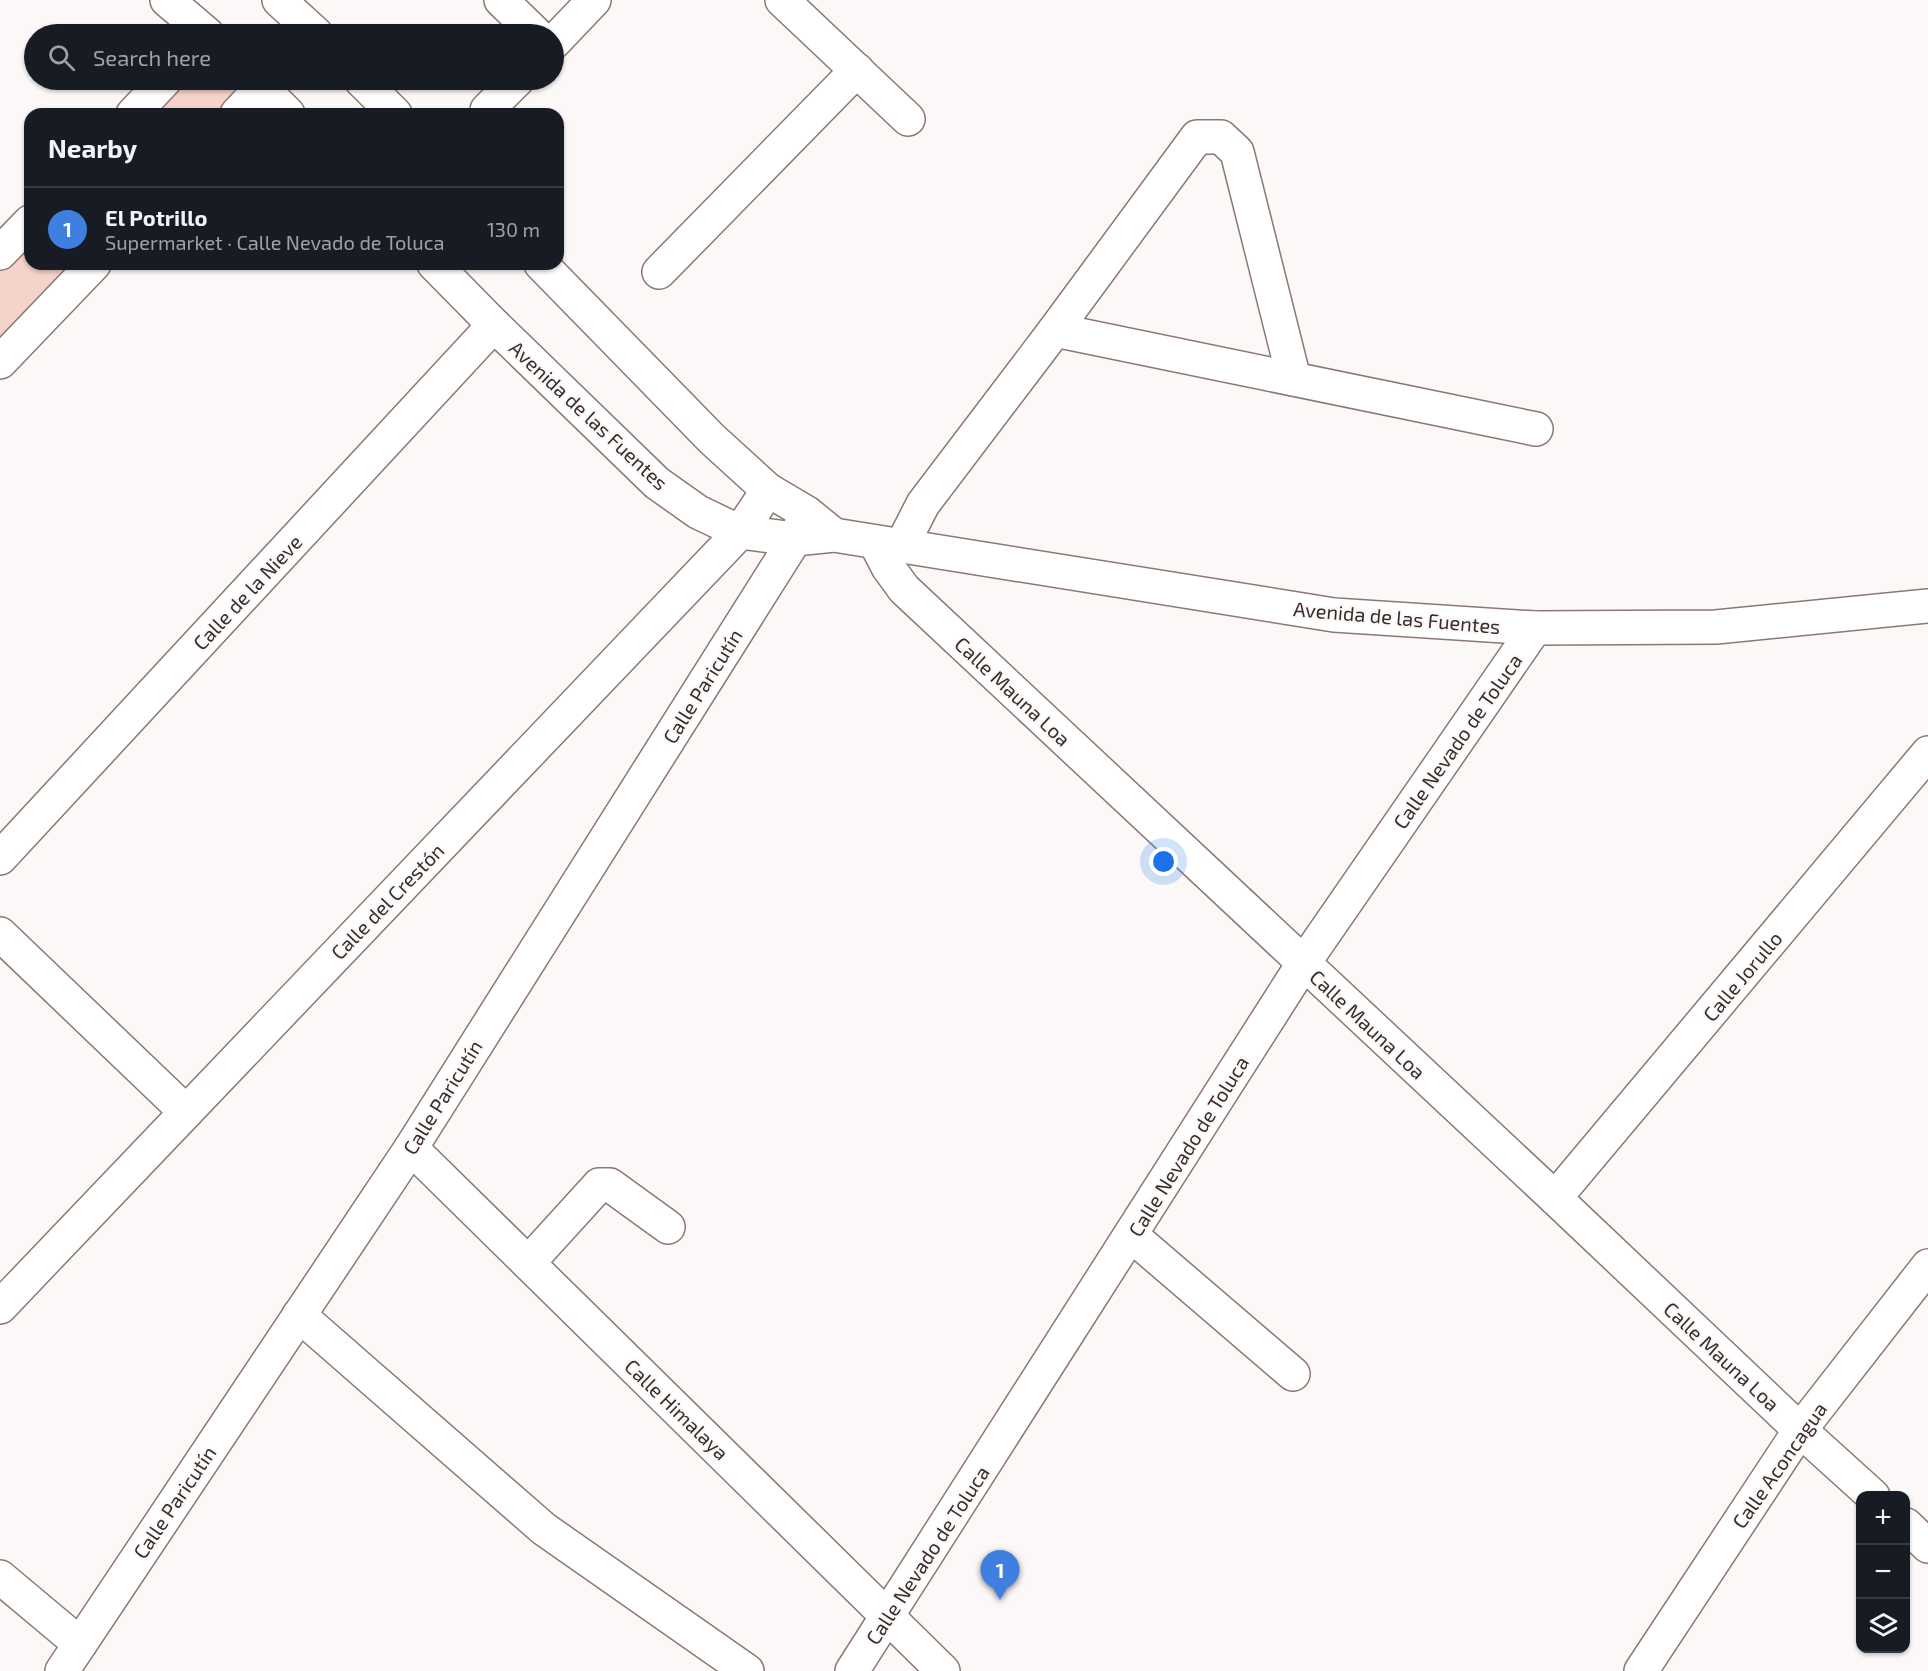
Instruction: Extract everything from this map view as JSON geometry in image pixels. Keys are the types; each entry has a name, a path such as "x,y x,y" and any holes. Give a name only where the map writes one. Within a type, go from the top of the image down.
{"street":[{"path":"166,0 195,24"},
{"path":"279,0 305,24"},
{"path":"501,0 526,24"},
{"path":"564,32 594,0"},
{"path":"782,0 908,118"},
{"path":"659,272 857,70"},
{"path":"139,108 156,90"},
{"path":"241,108 253,90"},
{"path":"265,90 282,108"},
{"path":"371,90 389,108"},
{"path":"490,108 507,90"},
{"path":"889,543 923,504 1055,330 1197,137 1221,137 1238,152 1294,379"},
{"path":"0,254 24,228"},
{"path":"0,362 88,270"},
{"name":"Avenida de las Fuentes","path":"440,270 657,483 698,512 740,532 801,526 834,535 1334,615 1535,628 1716,627 1928,606"},
{"name":"Avenida de las Fuentes","path":"547,270 712,439 768,490 801,526"},
{"name":"Calle de la Nieve","path":"0,858 494,325"},
{"path":"1055,330 1536,429"},
{"name":"Calle del Crestón","path":"0,1307 740,532 768,490"},
{"name":"Calle Paricutín","path":"62,1671 411,1148 801,526"},
{"name":"Calle Mauna Loa","path":"889,543 888,567 904,589 1867,1491"},
{"name":"Calle Nevado de Toluca","path":"852,1671 1303,964 1535,628"},
{"name":"Calle Jorullo","path":"1555,1198 1928,753"},
{"path":"0,934 186,1112"},
{"name":"Calle Himalaya","path":"411,1148 943,1671"},
{"path":"528,1263 599,1185 610,1185 668,1227"},
{"path":"1131,1235 1293,1374"},
{"name":"Calle Aconcagua","path":"1641,1671 1800,1430 1928,1266"},
{"path":"299,1315 544,1529 747,1671"},
{"path":"1910,1530 1928,1546"},
{"path":"0,1577 80,1644"}],"shaded area":[{"path":"171,90 232,90 239,97 229,108 153,108"},
{"path":"24,240 24,270 76,270 0,352 0,265"}],"place":[{"name":"El Potrillo","path":"1000,1600"}]}
